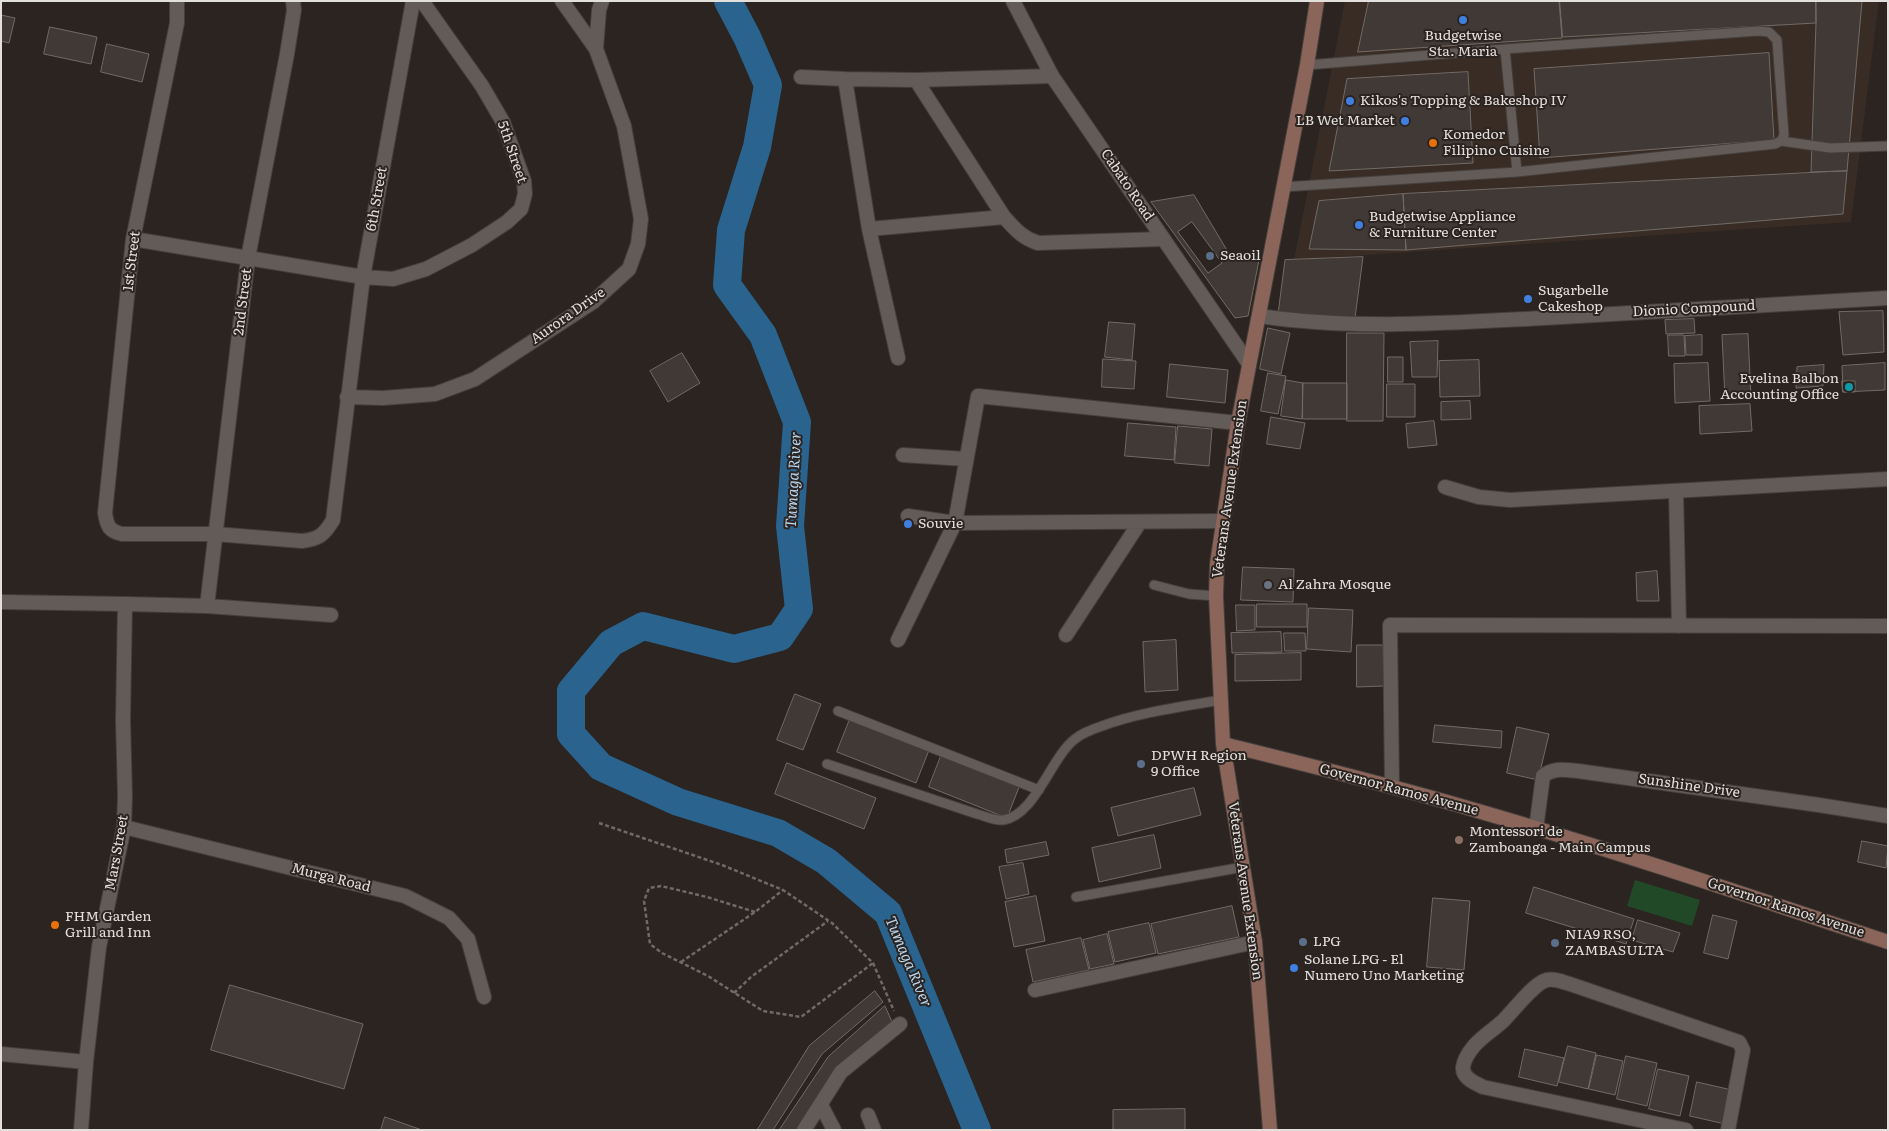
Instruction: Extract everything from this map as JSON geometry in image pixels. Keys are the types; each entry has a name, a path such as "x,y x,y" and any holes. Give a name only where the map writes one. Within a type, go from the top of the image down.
{"main road":[{"name":"Veterans Avenue Extension","path":"1270,1130 1255,942 1223,744 1216,596 1217,564 1238,423 1307,65 1317,1"},
{"name":"Governor Ramos Avenue","path":"1223,744 1392,787 1536,829 1888,942"}],"street":[{"name":"1st Street","path":"107,524 105,513 133,239 177,23 177,1"},
{"name":"2nd Street","path":"207,606 248,258 287,54 294,10 293,1"},
{"name":"6th Street","path":"107,524 113,532 122,534 215,534 302,541 314,540 326,532 333,520 363,277 413,1"},
{"name":"5th Street","path":"133,239 363,277 393,279 426,269 472,245 506,222 521,209 525,194 524,181 503,122 482,86 422,1"},
{"name":"Aurora Drive","path":"347,397 383,398 435,394 475,379 593,302 629,269 638,244 641,219 624,126 596,49 562,1"},
{"path":"596,49 599,10 602,1"},
{"name":"Cabato Road","path":"1013,1 1052,76 1249,364"},
{"path":"801,77 916,80 1052,76"},
{"path":"845,79 869,229 898,358"},
{"path":"916,80 1004,217 1019,235 1027,240 1038,243 1163,239"},
{"path":"869,229 1004,217"},
{"name":"Dionio Compound","path":"1260,316 1325,323 1431,323 1888,298"},
{"path":"898,640 955,523 978,396 1238,423"},
{"path":"903,455 966,459"},
{"path":"1445,487 1479,497 1510,500 1888,479"},
{"path":"1676,491 1679,626"},
{"path":"908,516 955,523 1223,521"},
{"path":"1066,635 1140,522"},
{"path":"1,602 207,606 331,614"},
{"name":"Mars Street","path":"81,1130 86,1062 99,946 124,827 126,796 123,720 125,604"},
{"path":"1392,787 1390,625 1888,626"},
{"name":"Sunshine Drive","path":"1536,829 1543,776 1548,772 1558,770 1578,771 1810,803 1888,816"},
{"name":"Murga Road","path":"124,827 405,896 449,918 468,939 484,997"},
{"path":"1034,990 1255,942"},
{"path":"1686,1130 1483,1087 1464,1074 1463,1067 1466,1057 1537,986 1544,980 1553,979 1739,1042 1743,1050 1742,1065 1728,1130"},
{"path":"804,1130 841,1072 900,1024"},
{"path":"1,1054 86,1062"},
{"path":"821,1105 834,1130"},
{"path":"868,1115 874,1130"}],"lane":[{"path":"1283,187 1517,172 1776,144 1781,141 1784,135 1777,40 1769,32 1758,31 1506,49 1307,65"},
{"path":"1506,49 1517,172"},
{"path":"1781,141 1830,148 1888,146"},
{"path":"1154,585 1189,594 1216,596"},
{"path":"827,764 978,814 1006,820 1022,810 1039,790 1061,753 1075,738 1125,718 1221,700"},
{"path":"838,711 1039,790"},
{"path":"1076,897 1243,867"}],"path":[{"path":"599,823 722,865 783,890 828,921 873,963 900,1024"},
{"path":"755,912 707,896 661,886 648,888 644,901 650,944 662,953 708,976 763,1012 801,1017 873,963"},
{"path":"681,962 755,912 783,890"},
{"path":"734,993 751,977 828,921"}],"shaded area":[{"path":"1345,1 1879,1 1851,222 1294,260"}],"green space":[{"path":"1635,880 1700,900 1692,926 1627,906"}],"building":[{"name":"Budgetwise Sta. Maria","path":"1369,1 1559,1 1562,38 1358,52"},
{"path":"1560,1 1816,1 1816,23 1563,37"},
{"path":"1816,1 1862,1 1847,171 1811,172"},
{"path":"1,15 15,18 9,43 1,41"},
{"path":"50,27 97,37 91,64 44,54"},
{"path":"107,44 149,54 142,82 101,72"},
{"path":"1769,53 1774,140 1540,158 1534,69"},
{"name":"LB Wet Market","path":"1468,72 1473,163 1329,171 1347,79"},
{"path":"1847,171 1843,214 1406,250 1403,194"},
{"name":"Budgetwise Appliance & Furniture Center","path":"1403,194 1406,250 1309,249 1319,201"},
{"name":"Seaoil","path":"1194,195 1231,257 1260,255 1248,316 1235,318 1151,202"},
{"path":"1192,222 1222,263 1208,273 1178,232"},
{"path":"1363,257 1355,318 1278,314 1285,260"},
{"path":"1883,311 1884,352 1843,355 1839,312"},
{"path":"1694,319 1695,333 1666,334 1665,320"},
{"path":"1109,322 1135,324 1132,360 1105,357"},
{"path":"1268,328 1290,333 1281,374 1260,369"},
{"path":"1347,333 1384,333 1383,421 1347,421"},
{"path":"1748,334 1751,397 1725,398 1722,335"},
{"path":"1668,335 1684,335 1685,356 1669,356"},
{"path":"1702,335 1702,355 1686,355 1685,336"},
{"path":"1438,341 1437,377 1412,377 1410,342"},
{"path":"682,353 700,383 668,402 650,371"},
{"path":"1388,357 1403,357 1403,382 1388,382"},
{"path":"1103,359 1136,361 1134,389 1102,387"},
{"path":"1479,360 1480,396 1440,397 1439,361"},
{"path":"1708,363 1710,401 1675,403 1674,364"},
{"path":"1885,363 1885,390 1843,392 1842,366"},
{"path":"1170,364 1228,370 1225,403 1167,397"},
{"path":"1824,365 1823,386 1796,388 1797,367"},
{"path":"1268,373 1286,376 1278,414 1261,411"},
{"path":"1286,380 1303,383 1302,419 1281,416"},
{"name":"Evelina Balbon Accounting Office","path":"1842,381 1855,381 1855,392 1843,392"},
{"path":"1303,383 1347,383 1347,419 1303,419"},
{"path":"1387,384 1415,384 1415,417 1387,417"},
{"path":"1470,401 1471,419 1441,420 1441,402"},
{"path":"1750,404 1752,431 1700,434 1699,406"},
{"path":"1271,417 1305,423 1300,449 1267,444"},
{"path":"1434,421 1437,445 1408,448 1406,424"},
{"path":"1128,423 1176,427 1174,460 1125,456"},
{"path":"1178,426 1212,429 1209,466 1175,463"},
{"name":"Al Zahra Mosque","path":"1243,567 1294,569 1293,602 1241,600"},
{"path":"1657,571 1659,601 1637,601 1636,573"},
{"path":"1257,604 1307,604 1307,627 1257,627"},
{"path":"1236,605 1255,605 1255,630 1237,631"},
{"path":"1309,608 1353,610 1351,652 1307,649"},
{"path":"1281,632 1282,652 1232,653 1231,633"},
{"path":"1284,633 1305,633 1306,651 1285,651"},
{"path":"1176,640 1178,690 1145,692 1143,642"},
{"path":"1357,645 1383,645 1384,686 1357,687"},
{"path":"1301,653 1301,680 1235,681 1235,655"},
{"path":"795,694 821,704 803,750 777,740"},
{"path":"852,714 931,745 916,783 837,752"},
{"path":"1435,725 1502,731 1501,748 1433,742"},
{"path":"1517,727 1549,734 1538,780 1507,773"},
{"path":"943,751 1021,782 1007,818 929,787"},
{"path":"787,763 876,798 864,829 775,794"},
{"path":"1194,788 1201,815 1118,836 1111,808"},
{"path":"1154,835 1161,868 1099,882 1092,848"},
{"path":"1862,841 1888,846 1886,868 1858,862"},
{"path":"1046,842 1049,855 1007,863 1005,850"},
{"path":"1023,863 1029,894 1006,899 999,867"},
{"path":"1534,887 1634,919 1626,944 1526,913"},
{"path":"1036,896 1045,941 1014,947 1005,902"},
{"path":"1433,898 1470,901 1464,970 1427,967"},
{"path":"1232,906 1239,937 1158,954 1151,924"},
{"path":"1713,915 1737,921 1728,959 1704,953"},
{"path":"1638,920 1680,933 1673,952 1632,940"},
{"path":"1149,923 1156,953 1115,962 1108,932"},
{"path":"1107,934 1114,964 1090,969 1083,940"},
{"path":"1081,938 1089,970 1033,982 1026,950"},
{"path":"230,985 363,1024 344,1089 211,1050"},
{"path":"875,991 883,1002 822,1054 773,1130 757,1130 809,1046"},
{"path":"885,1006 893,1024 841,1069 802,1130 779,1130 828,1057"},
{"path":"1568,1046 1596,1053 1588,1089 1559,1082"},
{"path":"1525,1049 1564,1058 1557,1086 1519,1077"},
{"path":"1597,1055 1623,1061 1615,1095 1589,1089"},
{"path":"1626,1056 1657,1063 1647,1106 1617,1099"},
{"path":"1658,1069 1689,1076 1680,1116 1649,1109"},
{"path":"1697,1082 1732,1090 1725,1124 1690,1116"},
{"path":"1185,1109 1185,1130 1113,1130 1113,1110"},
{"path":"385,1117 422,1130 381,1130"}],"waterway":[{"name":"Tumaga River","path":"728,1 747,37 768,85 757,147 731,230 727,285 763,335 797,422 790,526 799,609 780,637 734,649 643,626 611,643 571,691 571,734 601,767 678,802 778,833 826,861 888,913 977,1130"}],"place":[{"name":"Budgetwise Sta. Maria","path":"1463,20"},
{"name":"Kikos's Topping & Bakeshop IV","path":"1350,101"},
{"name":"LB Wet Market","path":"1405,121"},
{"name":"Komedor Filipino Cuisine","path":"1433,143"},
{"name":"Budgetwise Appliance & Furniture Center","path":"1359,225"},
{"name":"Seaoil","path":"1210,256"},
{"name":"Sugarbelle Cakeshop","path":"1528,299"},
{"name":"Evelina Balbon Accounting Office","path":"1849,387"},
{"name":"Souvie","path":"908,524"},
{"name":"Al Zahra Mosque","path":"1268,585"},
{"name":"DPWH Region 9 Office","path":"1141,764"},
{"name":"Montessori de Zamboanga - Main Campus","path":"1459,840"},
{"name":"FHM Garden Grill and Inn","path":"55,925"},
{"name":"LPG","path":"1303,942"},
{"name":"NIA9 RSO, ZAMBASULTA","path":"1555,943"},
{"name":"Solane LPG - El Numero Uno Marketing","path":"1294,968"}]}
